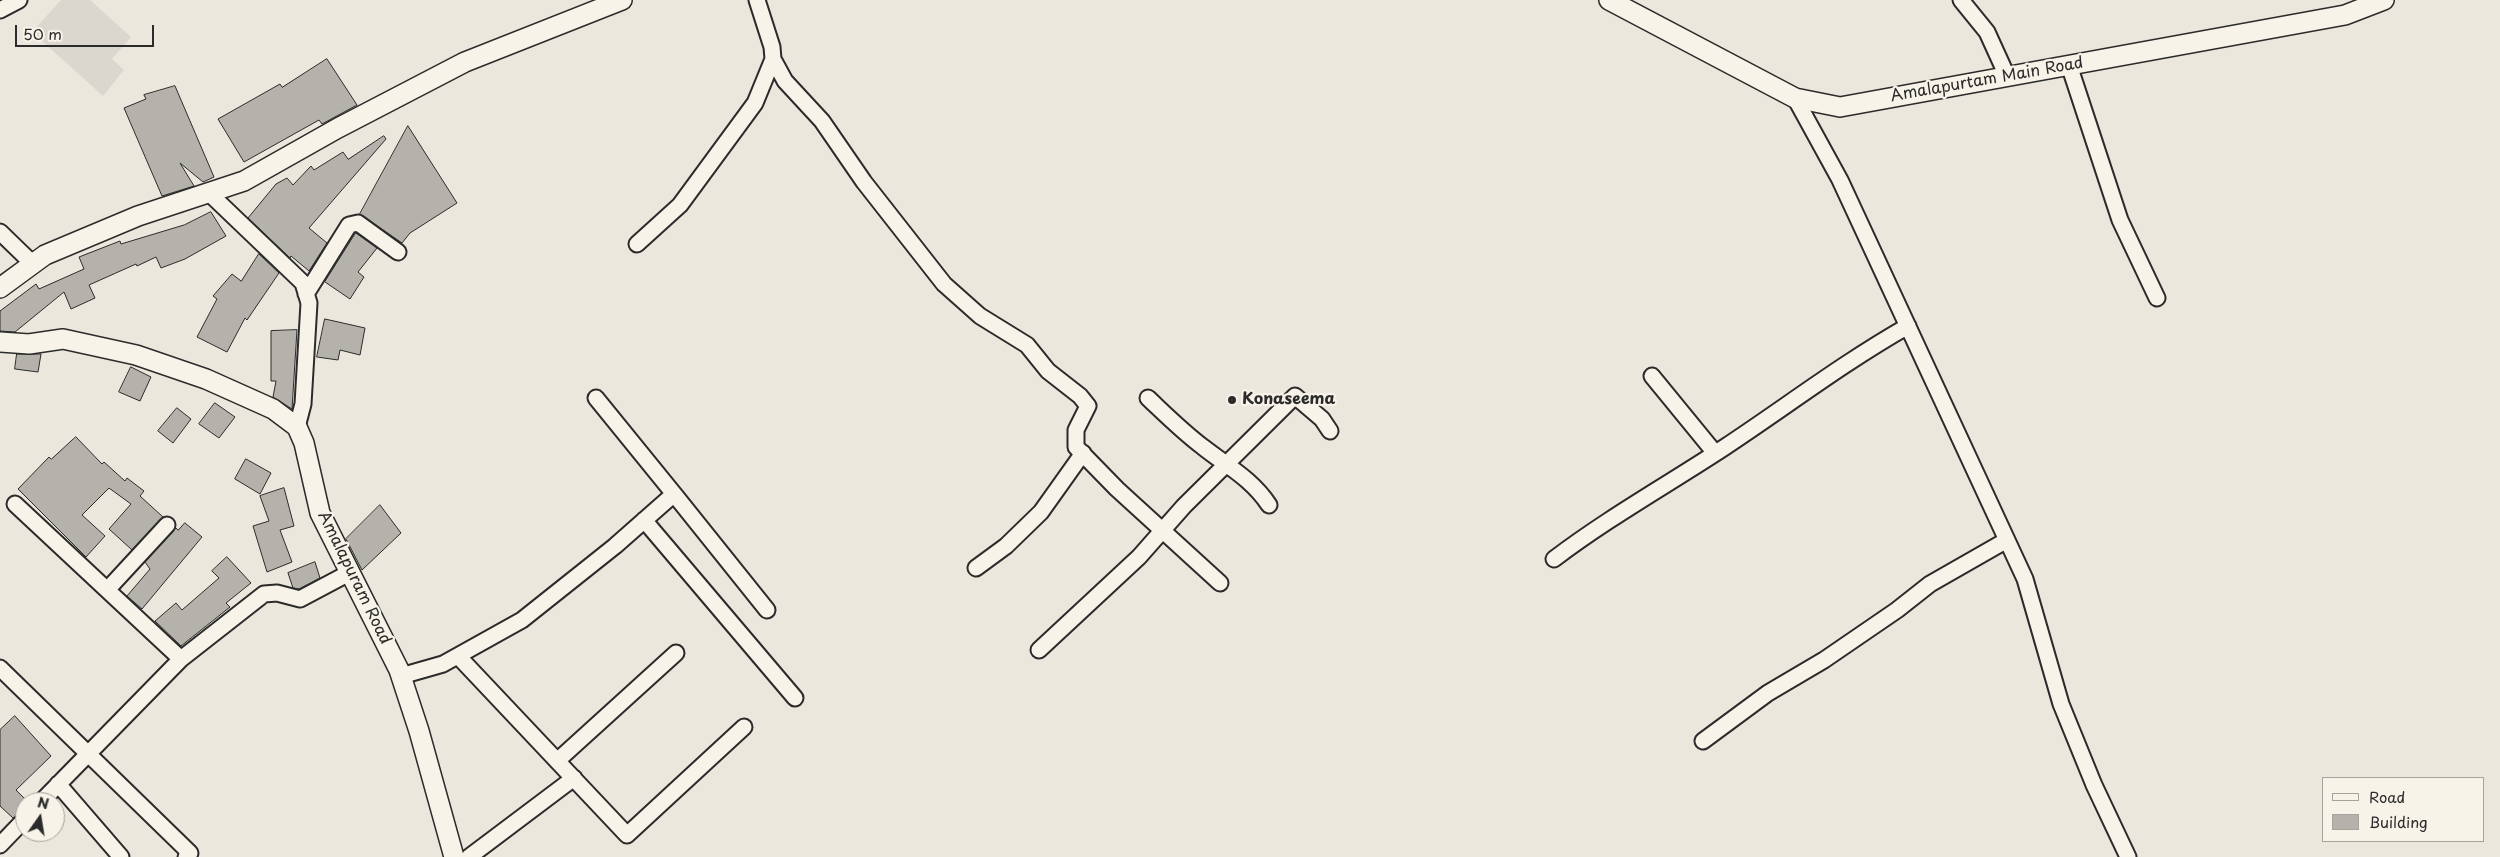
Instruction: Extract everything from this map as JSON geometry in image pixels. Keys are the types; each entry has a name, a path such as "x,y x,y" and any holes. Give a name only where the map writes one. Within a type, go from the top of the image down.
{"street":[{"path":"0,10 19,0"},
{"path":"0,288 45,255 138,216 244,181 338,128 465,62 622,0"},
{"path":"757,0 772,47 773,59 785,81 822,121 864,182 944,284 980,316 1027,345 1048,371 1080,396 1088,406 1076,430 1076,447 1220,583"},
{"name":"Amalapurtam Main Road","path":"1609,0 1795,98 1840,106 2345,15 2384,0"},
{"path":"1962,0 1986,32 2007,76"},
{"path":"637,244 680,205 720,152 755,103 773,59"},
{"path":"2069,65 2120,220 2157,298"},
{"path":"1795,98 1840,180 2025,579 2061,704 2094,785 2128,857"},
{"path":"0,342 29,344 63,339 136,355 206,379 272,409 297,427 303,404 309,303 303,283 209,193"},
{"path":"306,294 349,225 358,223 398,252"},
{"path":"0,232 33,264"},
{"path":"1554,559 1614,516 1715,453 1837,368 1908,326"},
{"path":"1652,376 1715,453"},
{"path":"1039,650 1139,557 1162,530 1295,396 1322,419 1330,431"},
{"path":"596,398 767,610"},
{"path":"1148,398 1194,440 1227,463 1259,490 1269,506"},
{"name":"Amalapuram Road","path":"297,427 304,443 320,513 349,573 377,623 401,676 420,731 454,857"},
{"path":"976,568 1013,540 1041,512 1083,453"},
{"path":"401,676 443,664 522,620 674,494"},
{"path":"15,504 181,659"},
{"path":"644,520 795,698"},
{"path":"107,590 167,525"},
{"path":"1703,741 1768,693 1824,660 1897,610 1930,584 2007,540"},
{"path":"50,792 181,659 264,594 276,594 300,599 349,573"},
{"path":"557,761 676,653"},
{"path":"458,656 627,835 744,727"},
{"path":"0,668 190,853 186,857"},
{"path":"469,857 574,778"},
{"path":"58,784 121,857"},
{"path":"0,845 15,829"}],"shaded area":[{"path":"61,0 90,0 131,37 112,59 124,70 103,96 32,32"}],"building":[{"path":"327,59 357,105 322,124 319,120 244,162 218,119 280,84 282,87"},
{"path":"175,86 214,177 203,182 180,163 194,186 162,196 124,108 146,99 144,95"},
{"path":"408,126 457,203 410,233 402,243 360,214"},
{"path":"384,136 386,139 309,228 327,243 309,271 291,256 290,258 248,218 276,184 287,178 293,185 311,166 314,170 343,152 348,159"},
{"path":"211,212 226,236 185,259 161,268 156,257 89,285 95,298 71,309 64,292 15,332 0,331 0,311 36,284 39,289 84,269 79,257 120,241 121,244 184,225"},
{"path":"356,233 377,248 358,272 364,277 350,299 325,282"},
{"path":"259,254 279,273 247,320 245,318 227,352 197,337 217,299 213,296 232,274 241,281"},
{"path":"325,319 365,328 360,355 340,350 338,360 317,357"},
{"path":"297,330 292,409 273,397 276,381 271,381 271,331"},
{"path":"17,354 41,354 38,372 15,369"},
{"path":"131,367 151,377 140,401 119,392"},
{"path":"215,403 235,417 219,438 199,424"},
{"path":"177,408 191,419 173,443 158,431"},
{"path":"76,437 102,464 104,462 125,481 127,478 144,491 140,496 163,517 132,550 109,529 131,504 109,488 82,515 105,536 86,557 18,489 49,457 51,459"},
{"path":"246,459 271,473 260,494 235,479"},
{"path":"284,488 294,526 280,530 292,562 267,572 253,526 269,521 260,496"},
{"path":"380,505 401,533 362,570 346,539"},
{"path":"185,523 202,537 142,609 127,596 150,569 145,562 176,528 178,530"},
{"path":"227,557 251,583 226,603 230,607 181,646 155,621 176,603 182,610 219,578 212,571"},
{"path":"315,562 320,578 299,589 293,588 288,573"},
{"path":"15,716 51,756 16,790 18,792 15,792 15,817 13,818 0,806 0,730"}],"place":[{"name":"Konaseema","path":"1232,400"}]}
